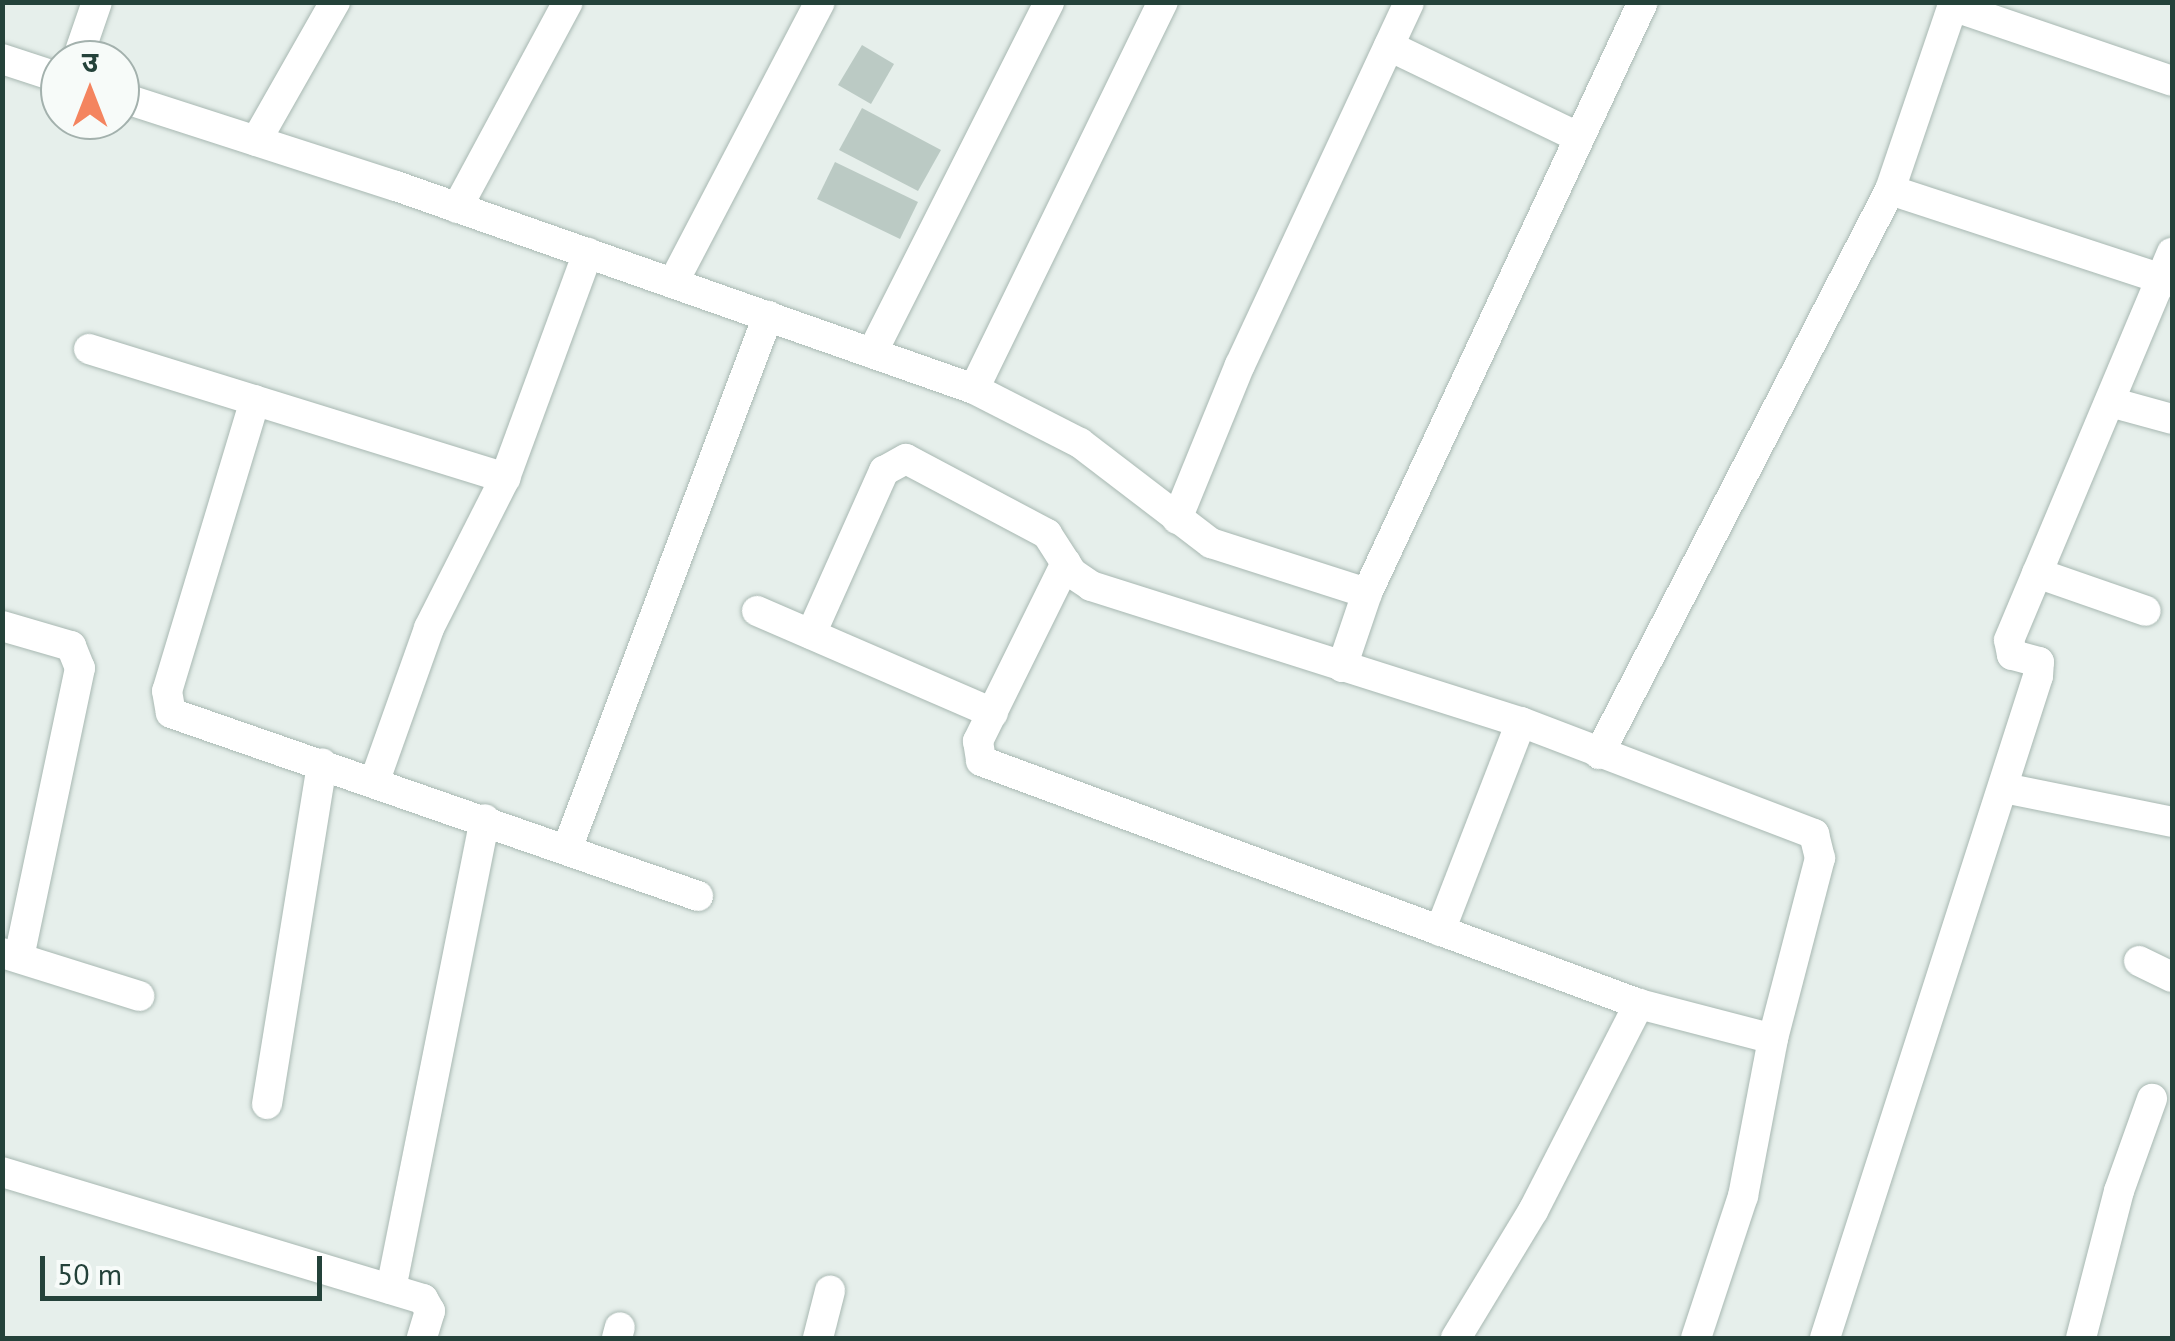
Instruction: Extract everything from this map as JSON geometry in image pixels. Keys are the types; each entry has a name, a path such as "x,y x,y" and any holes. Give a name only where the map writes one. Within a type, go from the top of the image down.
{"street":[{"path":"84,40 96,2"},
{"path":"256,141 334,2"},
{"path":"457,208 568,2"},
{"path":"673,283 820,2"},
{"path":"872,353 1049,2"},
{"path":"974,390 1164,2"},
{"path":"1177,520 1240,364 1409,2"},
{"path":"1342,667 1368,592 1576,136 1643,2"},
{"path":"1599,754 1890,190 1953,4 2172,81"},
{"path":"1389,46 1576,136"},
{"path":"2,59 40,71"},
{"path":"140,103 588,253 974,390 1080,443 1177,520 1241,556 1368,592"},
{"path":"1824,1338 2040,667 2036,660 2012,655 2008,646 2169,271 1890,190"},
{"path":"375,780 436,612 505,478 588,253"},
{"path":"566,849 768,316"},
{"path":"89,349 505,478"},
{"path":"255,400 167,706 188,721 375,780 698,896"},
{"path":"2110,402 2172,419"},
{"path":"811,634 884,471 898,460 921,464 1047,534 1066,563 1091,586 1521,722 1806,830 1818,841 1820,858 1773,1039 1740,1209 1696,1338"},
{"path":"1066,563 976,749 992,766 1639,1004 1773,1039"},
{"path":"2037,572 2146,611"},
{"path":"757,611 993,713"},
{"path":"2,626 71,646 80,668 11,956 140,996"},
{"path":"1440,930 1521,722"},
{"path":"267,1104 322,763"},
{"path":"2004,788 2172,822"},
{"path":"391,1289 485,820"},
{"path":"2139,960 2172,977"},
{"path":"1456,1338 1533,1210 1639,1004"},
{"path":"2081,1338 2102,1246 2152,1099"},
{"path":"2,1172 430,1304 422,1338"},
{"path":"818,1338 830,1290"}],"building":[{"path":"862,45 894,64 871,104 838,85"},
{"path":"862,108 941,150 918,191 839,150"},
{"path":"835,162 918,202 900,239 817,199"}]}
